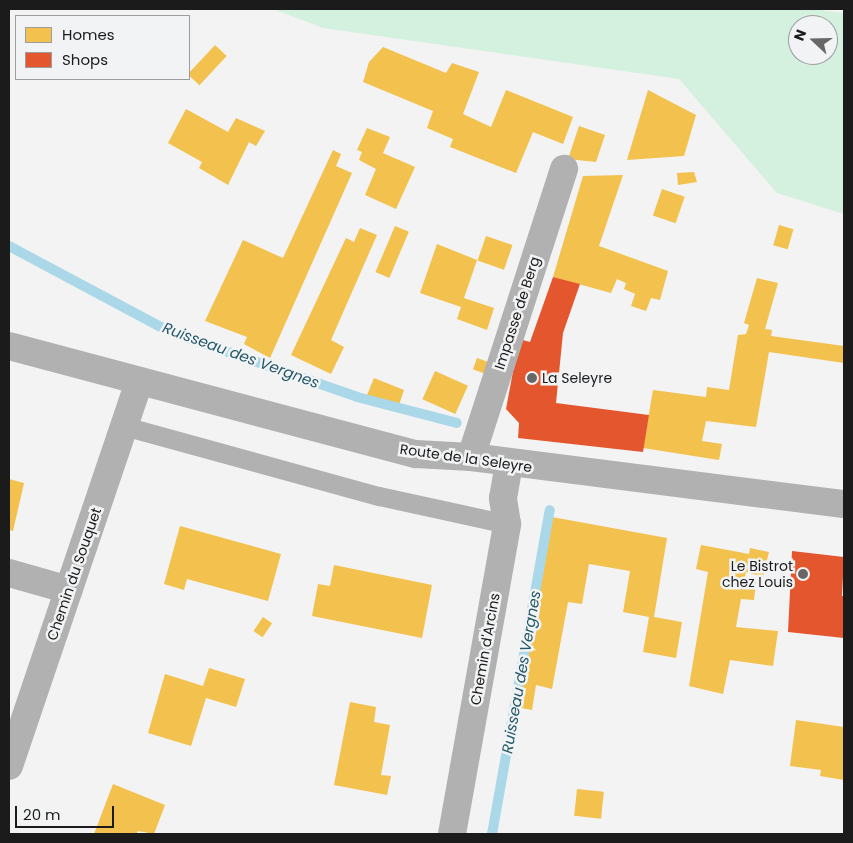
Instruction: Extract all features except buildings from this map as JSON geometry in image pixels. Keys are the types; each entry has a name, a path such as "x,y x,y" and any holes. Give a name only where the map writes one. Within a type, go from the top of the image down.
{"street":[{"name":"Impasse de Berg","path":"471,457 564,169"},
{"name":"Route de la Seleyre","path":"9,346 416,454 471,457 509,464 844,504"},
{"name":"Chemin du Souquet","path":"9,766 139,381"},
{"name":"Chemin d'Arcins","path":"452,834 507,524 503,498 509,464"},
{"path":"9,573 69,590"}],"lane":[{"path":"124,426 379,496 507,524"}],"green space":[{"path":"273,9 812,9 844,13 844,214 777,193 679,79 323,28"}],"waterway":[{"name":"Ruisseau des Vergnes","path":"9,246 168,331 357,397 457,423"},
{"name":"Ruisseau des Vergnes","path":"492,834 550,510"}],"place":[{"name":"La Seleyre","path":"532,378"},
{"name":"Le Bistrot chez Louis","path":"803,574"}]}
